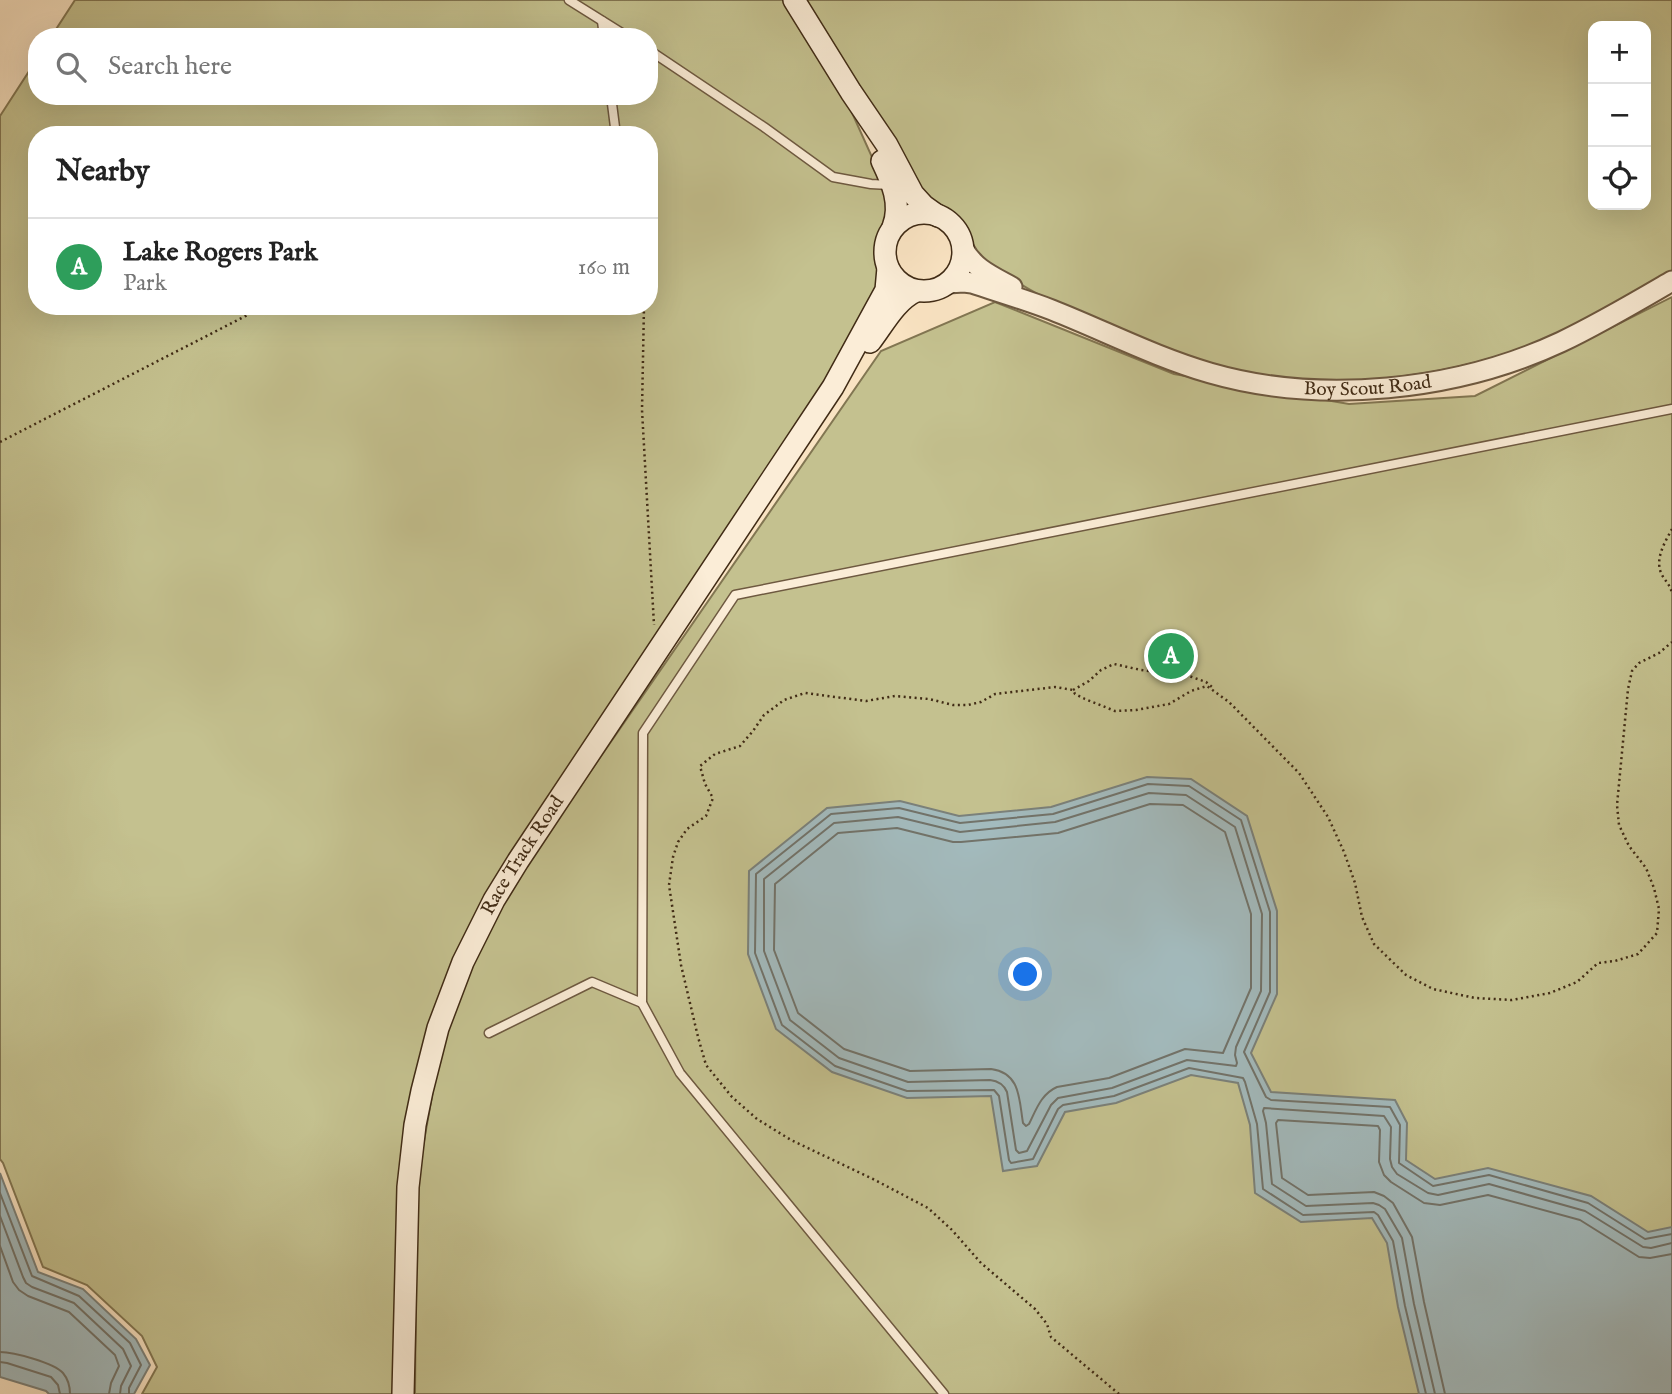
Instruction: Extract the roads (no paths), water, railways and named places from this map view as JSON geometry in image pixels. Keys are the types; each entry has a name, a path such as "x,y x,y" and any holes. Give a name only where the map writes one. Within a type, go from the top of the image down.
{"main road":[{"path":"794,0 887,145 900,186 898,209 885,247 888,268 894,279 904,287 916,291 938,289 957,274 962,261 963,248 960,238 955,228 947,221 900,186"},
{"path":"893,227 914,214 938,216"},
{"name":"Race Track Road","path":"403,1394 411,1160 422,1091 438,1028 463,962 494,900 518,861 833,387 886,290 888,268"},
{"name":"Race Track Road","path":"833,387 897,306 916,291"}],"street":[{"name":"Boy Scout Road","path":"963,248 979,268 1052,310"},
{"name":"Boy Scout Road","path":"948,283 972,283 1052,310 1148,352 1198,369 1276,386 1336,390 1418,383 1465,375 1514,361 1562,342 1672,281"}],"lane":[{"path":"569,0 613,28"},
{"path":"602,21 603,28"},
{"path":"658,56 833,177 900,186"},
{"path":"612,105 615,126"},
{"path":"944,1394 680,1073 642,1003 643,733 735,595 1672,409"},
{"path":"489,1033 592,982 642,1003"}],"water":[{"path":"1147,777 1191,779 1247,816 1277,911 1277,994 1251,1053 1271,1092 1395,1100 1407,1123 1406,1160 1435,1179 1488,1168 1591,1196 1648,1232 1672,1227 1672,1394 1419,1394 1398,1307 1387,1243 1372,1218 1301,1222 1255,1193 1250,1125 1238,1083 1191,1075 1116,1103 1065,1112 1037,1166 1003,1171 991,1096 907,1098 832,1072 776,1029 748,954 749,871 827,808 900,801 959,816 1051,807"},
{"path":"0,1173 38,1272 83,1289 136,1339 150,1365 134,1394 49,1394 0,1377"}],"place":[{"name":"Lake Rogers Park","path":"1171,656"}]}
